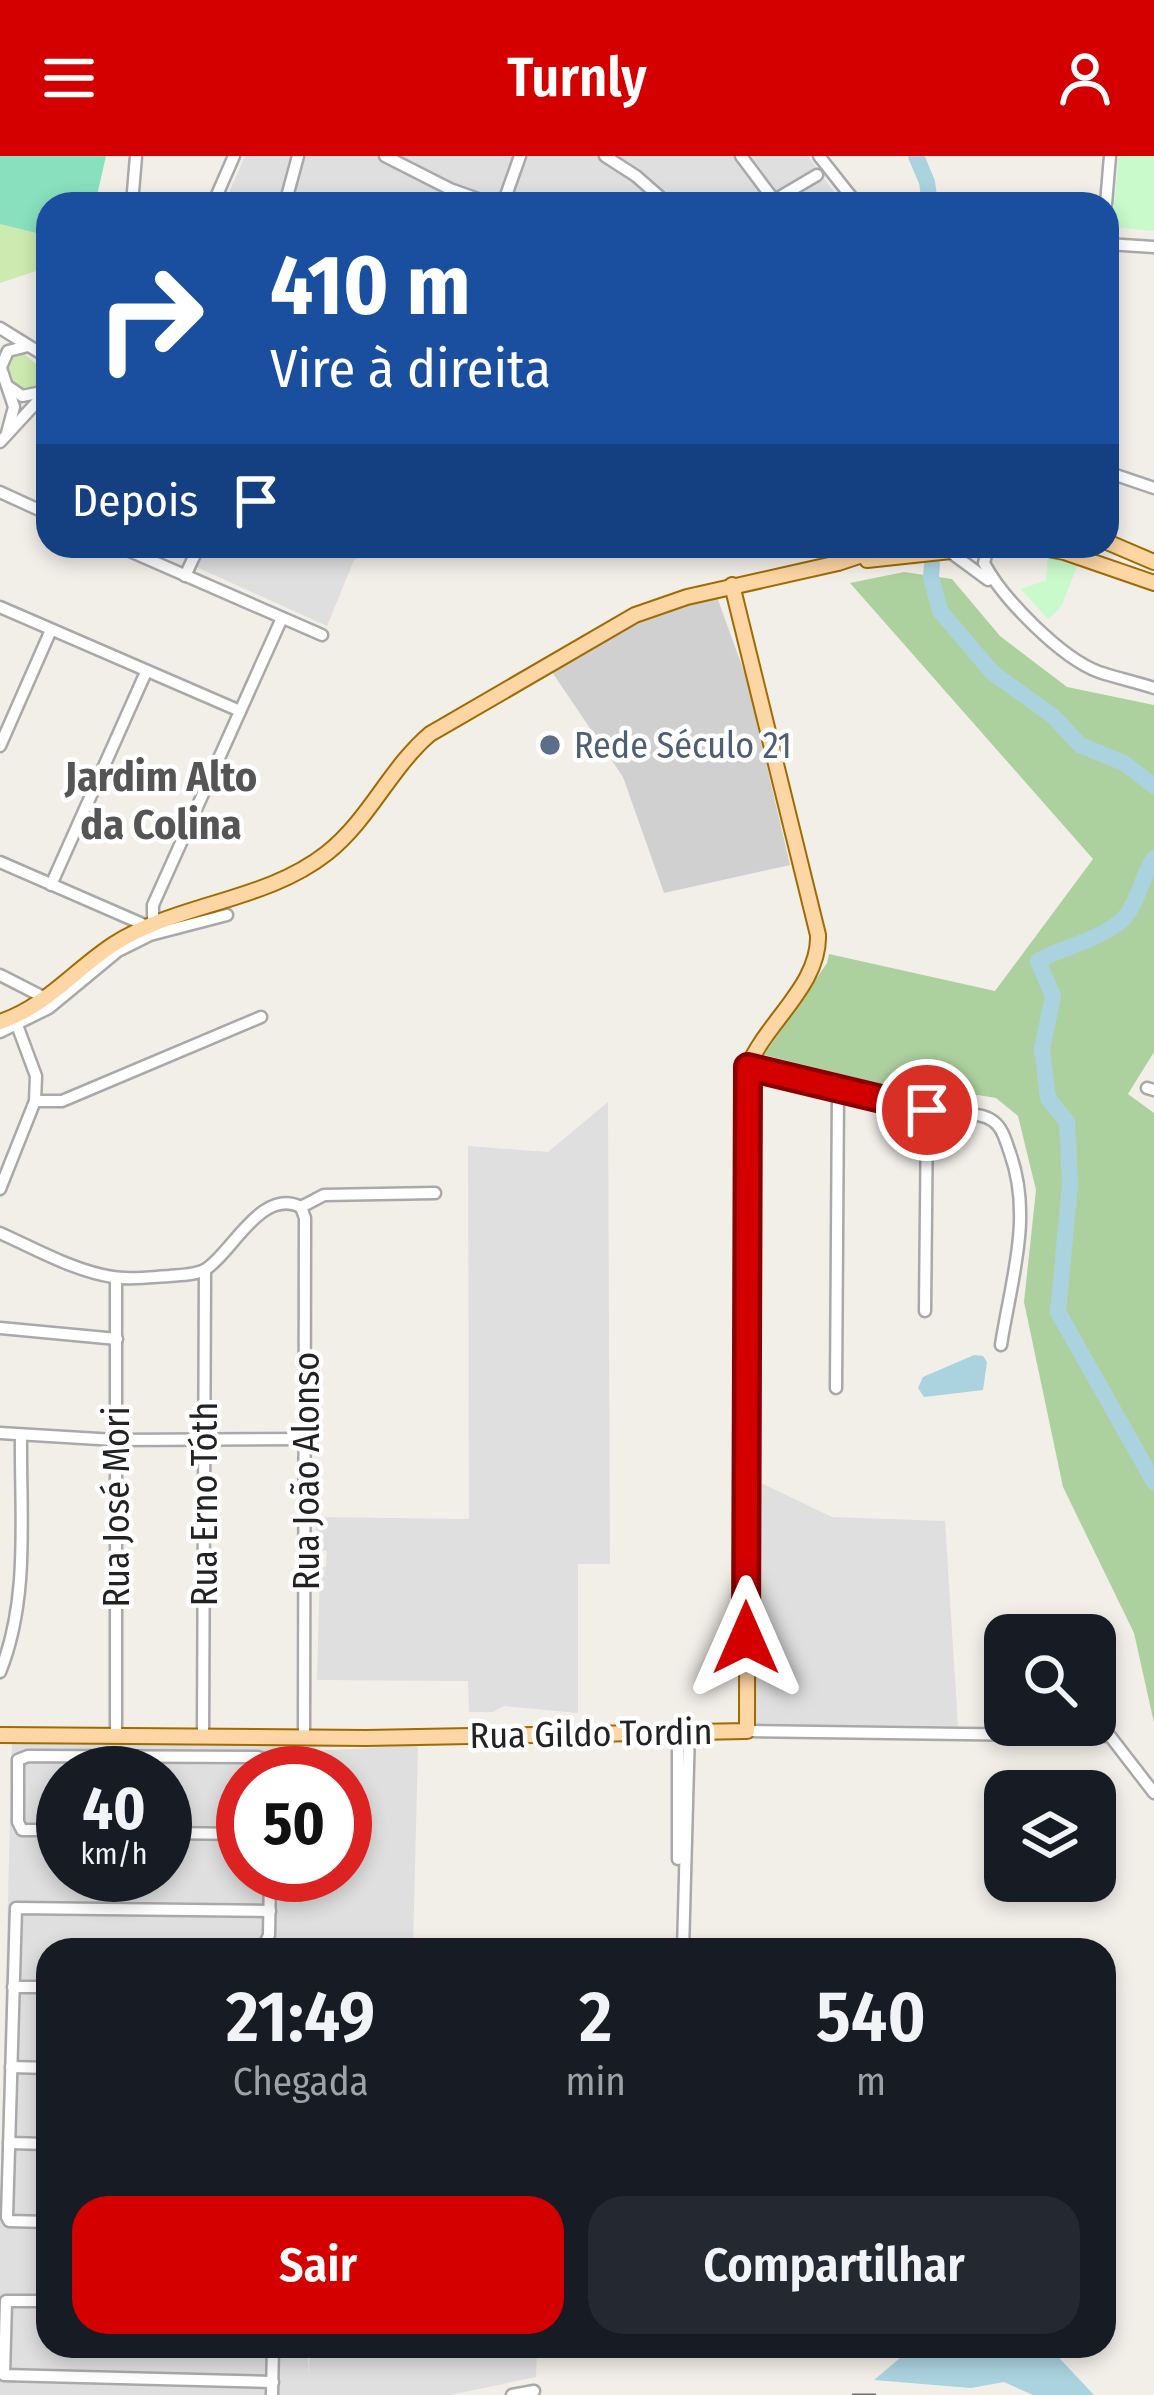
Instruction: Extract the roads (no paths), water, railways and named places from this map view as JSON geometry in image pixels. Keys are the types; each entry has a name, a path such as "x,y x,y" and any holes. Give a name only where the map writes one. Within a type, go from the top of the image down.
{"main road":[{"path":"1119,547 1154,562"},
{"path":"838,563 853,558"},
{"path":"0,1022 47,999 113,944 150,925 294,874 346,835 409,752 442,726 635,616 732,585 870,558"},
{"path":"1081,558 1154,583"},
{"path":"732,585 819,950 814,967 748,1067 747,1731"},
{"name":"Rua Gildo Tordin","path":"0,1735 747,1731"}],"street":[{"path":"133,192 136,156"},
{"path":"218,192 234,156"},
{"path":"290,192 298,156"},
{"path":"385,156 458,192"},
{"path":"507,192 520,156"},
{"path":"605,156 652,192"},
{"path":"741,156 764,192"},
{"path":"819,156 848,192"},
{"path":"1107,192 1110,156"},
{"path":"788,192 817,175"},
{"path":"1119,245 1154,247"},
{"path":"0,328 36,351"},
{"path":"4,438 14,406 2,384 0,366 8,351 28,346"},
{"path":"2,384 22,396 36,393"},
{"path":"4,438 36,403"},
{"path":"1119,476 1154,488"},
{"path":"0,492 36,508"},
{"path":"145,558 322,635"},
{"path":"185,576 193,558"},
{"path":"957,558 1082,663 1154,688"},
{"path":"985,558 1000,590"},
{"path":"0,607 240,711"},
{"path":"0,862 150,925 159,890 282,618"},
{"path":"0,746 51,630"},
{"path":"51,884 146,672"},
{"path":"0,1032 49,1008 118,951 151,935 227,916"},
{"path":"0,975 47,999"},
{"path":"35,1101 62,1100 261,1017"},
{"path":"0,1189 35,1101 36,1076 17,1025"},
{"path":"748,1067 838,1091 994,1121 1019,1179 1023,1206 1001,1345"},
{"path":"836,1388 838,1091"},
{"path":"925,1311 927,1110"},
{"path":"0,1233 116,1278 205,1270 246,1224 286,1203 301,1207 324,1195 435,1193"},
{"name":"Rua João Alonso","path":"301,1207 305,1217 307,1439 304,1736"},
{"name":"Rua Erno Tóth","path":"203,1737 205,1270"},
{"name":"Rua José Mori","path":"116,1278 116,1736"},
{"path":"0,1328 117,1339"},
{"path":"0,1433 115,1440 307,1439"},
{"path":"0,1672 20,1579 20,1435"},
{"path":"680,1938 683,1731"},
{"name":"Rua Gildo Tordin","path":"747,1731 1110,1736 1154,1793"},
{"path":"36,1756 18,1760 18,1822 22,1830 36,1830"},
{"path":"268,1938 270,1902"},
{"path":"36,2221 8,2219 13,1912 19,1906 270,1911"},
{"path":"13,1987 36,1988"},
{"path":"11,2067 36,2068"},
{"path":"10,2143 36,2144"},
{"path":"36,2301 6,2301 4,2374 272,2389 273,2358"},
{"path":"105,2380 105,2395"},
{"path":"512,2395 533,2391"}],"water":[{"path":"974,1355 987,1362 983,1390 924,1397 918,1388 923,1377"},
{"path":"900,2358 1059,2358 1094,2395 1033,2395 1004,2382 971,2388 874,2380"}],"waterway":[{"path":"916,156 928,192"},
{"path":"932,564 940,611 993,673 1053,716 1080,745 1124,763 1154,786"},
{"path":"1154,858 1124,918 1095,937 1038,961 1053,996 1042,1049 1048,1098 1067,1122 1070,1185 1058,1312 1154,1482"}],"railway":[{"path":"852,2395 893,2395"}],"place":[{"name":"Rede Século 21","path":"550,745"}],"district":[{"name":"Jardim Alto da Colina","path":"161,800"}]}
